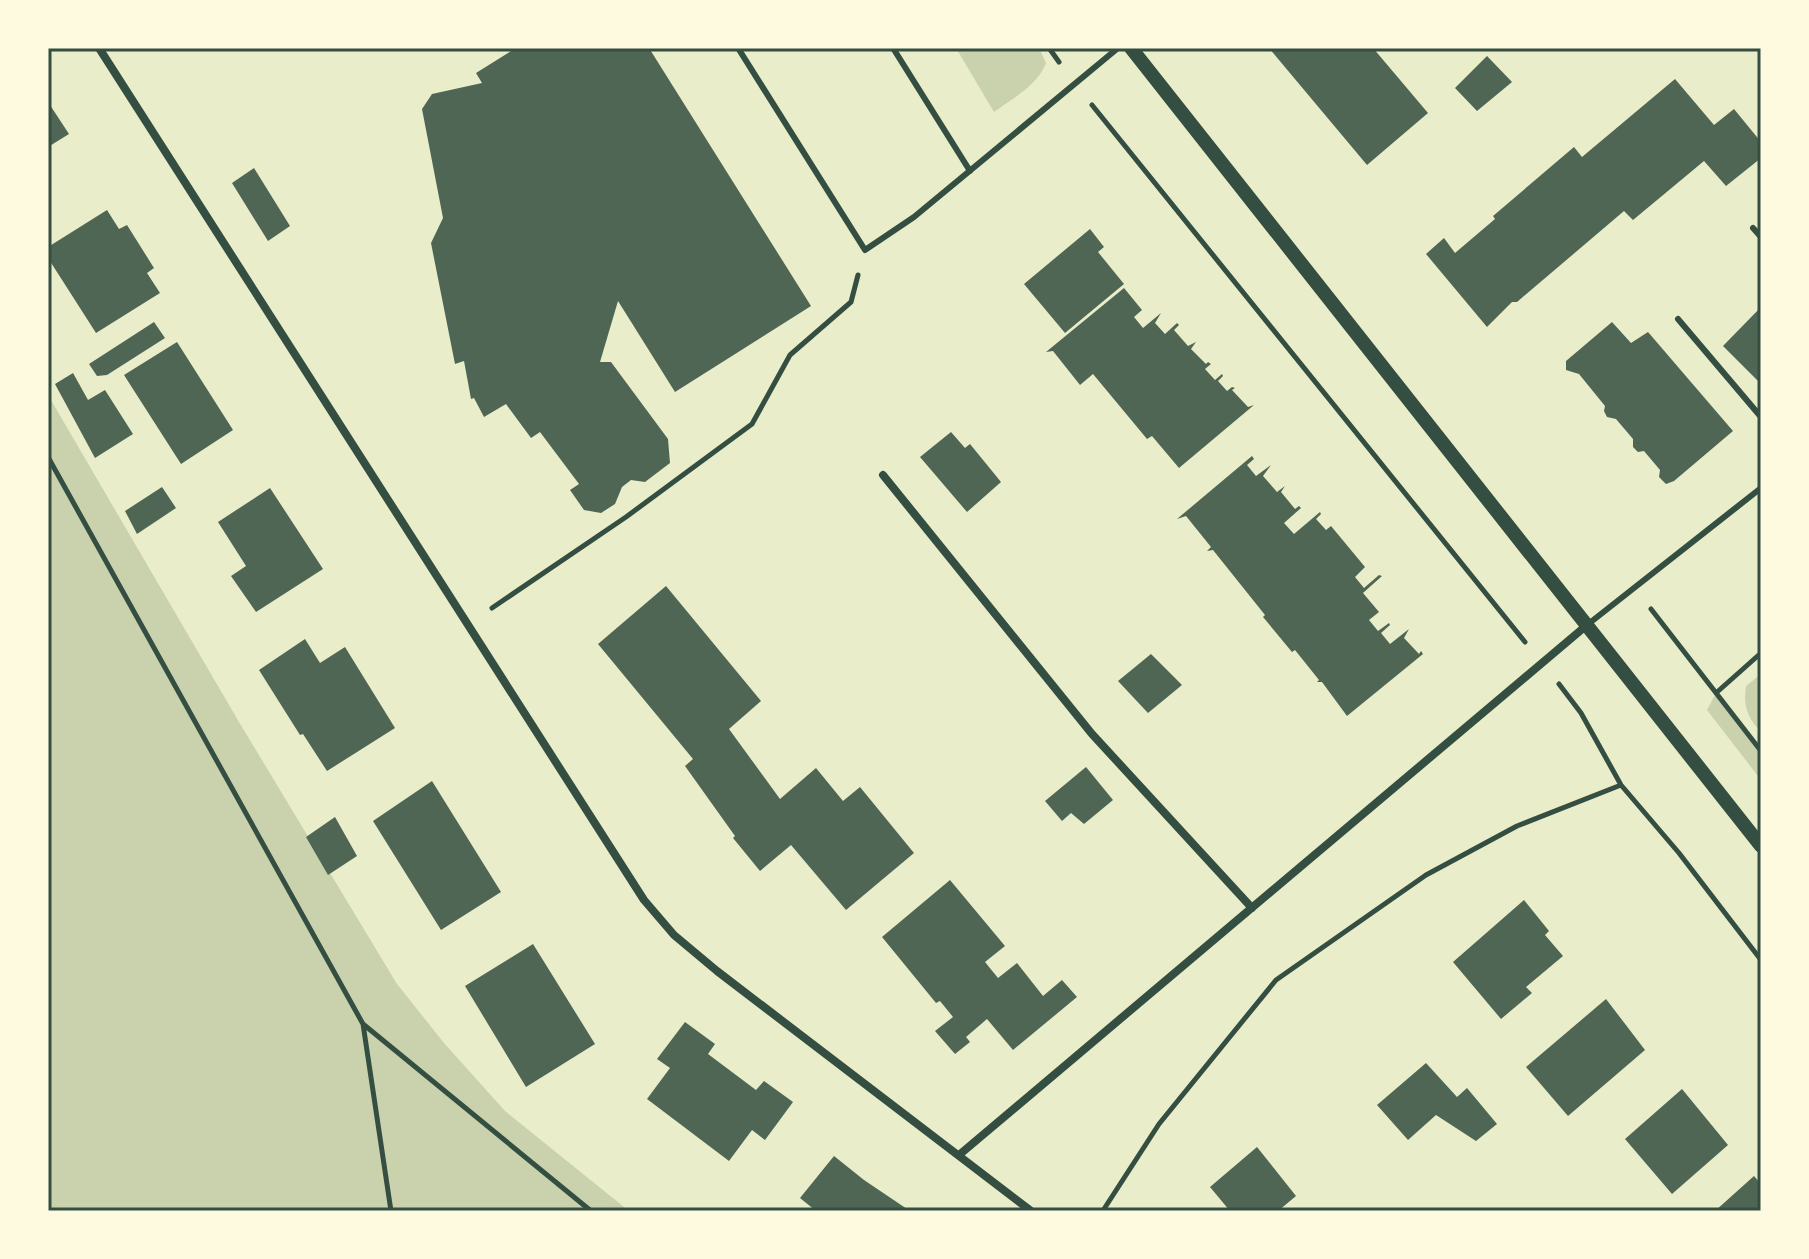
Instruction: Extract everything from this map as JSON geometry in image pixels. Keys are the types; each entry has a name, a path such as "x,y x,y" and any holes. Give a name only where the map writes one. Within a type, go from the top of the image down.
{"street":[{"path":"99,48 644,900 674,935 717,971 1028,1210"},
{"path":"1131,48 1761,846"},
{"path":"883,475 1092,734 1252,908"},
{"path":"959,1155 1587,625"}],"lane":[{"path":"738,48 865,250 914,217 1118,48"},
{"path":"893,48 970,171"},
{"path":"1753,228 1761,237"},
{"path":"1678,319 1761,417"},
{"path":"1587,625 1761,488"}],"path":[{"path":"1075,84 1581,713 1621,785 1679,853 1761,960"},
{"path":"468,624 626,517 752,424 790,355 851,302 865,250"},
{"path":"48,457 363,1024 391,1211"},
{"path":"1635,587 1761,751"},
{"path":"1716,693 1761,653"},
{"path":"1104,1209 1159,1124 1276,980 1426,875 1517,826 1621,785"},
{"path":"363,1024 591,1211"}],"green space":[{"path":"956,48 1039,48 1046,63 1031,84 994,112"},
{"path":"48,395 397,984 444,1043 505,1111 629,1211 48,1211"},
{"path":"1761,674 1761,732 1749,716 1745,700 1746,686"},
{"path":"1716,693 1761,751 1761,780 1707,710"}],"building":[{"path":"516,48 649,48 811,306 675,392 618,301 600,362 611,362 668,439 670,463 645,482 631,480 622,487 615,504 601,513 584,510 570,490 579,484 540,432 531,438 506,404 484,417 474,398 471,399 464,361 455,364 431,243 443,218 422,109 432,94 482,83 476,73"},
{"path":"1269,48 1373,48 1428,113 1367,165"},
{"path":"1487,56 1512,82 1477,111 1455,88"},
{"path":"1675,79 1714,125 1734,109 1761,142 1761,158 1726,186 1704,161 1633,220 1624,211 1517,302 1512,302 1487,327 1426,254 1444,238 1455,253 1574,147 1582,157"},
{"path":"48,102 69,134 48,147"},
{"path":"254,168 290,226 268,241 232,183"},
{"path":"107,210 119,229 127,225 154,268 147,273 160,293 96,333 48,258 48,247"},
{"path":"1090,229 1104,247 1098,252 1124,284 1065,333 1024,284"},
{"path":"1124,288 1142,310 1134,317 1143,328 1161,313 1155,323 1165,334 1177,323 1179,325 1174,330 1188,346 1196,342 1191,349 1206,364 1211,364 1205,369 1215,380 1222,374 1218,381 1227,391 1235,388 1232,390 1248,407 1254,405 1179,468 1152,436 1147,439 1093,374 1080,385 1053,351 1046,352"},
{"path":"1761,307 1761,384 1723,346"},
{"path":"154,322 165,338 107,375 97,376 89,364"},
{"path":"1612,322 1631,343 1648,332 1733,431 1674,481 1666,484 1659,477 1660,470 1644,451 1638,452 1633,447 1633,439 1616,419 1607,417 1605,406 1579,374 1566,370 1566,361"},
{"path":"177,342 233,430 181,464 124,375"},
{"path":"73,373 88,400 105,390 133,434 95,458 55,384"},
{"path":"951,432 965,448 970,444 1001,482 967,512 920,457"},
{"path":"1252,456 1254,459 1247,465 1256,476 1271,465 1263,476 1277,492 1285,486 1281,492 1295,509 1301,508 1284,523 1294,534 1320,512 1316,519 1326,530 1331,526 1365,567 1355,577 1364,588 1379,575 1382,576 1363,593 1379,612 1369,620 1378,631 1389,623 1381,633 1390,644 1409,629 1404,638 1419,654 1421,651 1423,654 1347,716 1322,682 1317,682 1319,680 1295,650 1292,652 1263,617 1265,615 1213,550 1207,551 1211,547 1186,516 1177,519"},
{"path":"162,487 176,508 137,534 125,511"},
{"path":"270,488 323,569 256,612 231,576 246,566 218,522"},
{"path":"666,586 761,701 729,729 780,799 816,768 843,801 860,787 914,853 846,910 791,845 760,871 733,838 735,836 685,766 693,759 598,644"},
{"path":"305,639 320,663 345,647 395,728 327,771 259,670"},
{"path":"1151,654 1182,685 1148,713 1118,681"},
{"path":"1086,767 1113,800 1084,824 1071,813 1062,821 1045,801"},
{"path":"432,781 501,892 441,930 373,821"},
{"path":"335,817 357,856 328,875 306,837"},
{"path":"950,880 1005,946 985,962 998,978 1017,963 1043,996 1062,980 1077,997 1013,1050 987,1019 966,1037 970,1042 955,1054 935,1031 953,1017 940,1001 936,1003 882,937"},
{"path":"1524,900 1549,931 1545,935 1563,956 1526,987 1532,993 1501,1019 1453,962"},
{"path":"533,944 595,1044 526,1087 465,986"},
{"path":"1606,999 1645,1050 1568,1116 1526,1067"},
{"path":"685,1022 715,1044 708,1054 756,1090 764,1081 793,1102 765,1140 752,1130 729,1161 647,1099 670,1068 657,1059"},
{"path":"1426,1063 1457,1097 1467,1088 1497,1124 1476,1141 1436,1115 1408,1140 1377,1105"},
{"path":"1682,1089 1728,1145 1672,1194 1625,1139"},
{"path":"1257,1147 1296,1196 1278,1211 1230,1211 1210,1187"},
{"path":"834,1156 910,1211 816,1211 800,1198"},
{"path":"1754,1176 1761,1184 1761,1211 1715,1211"}]}
